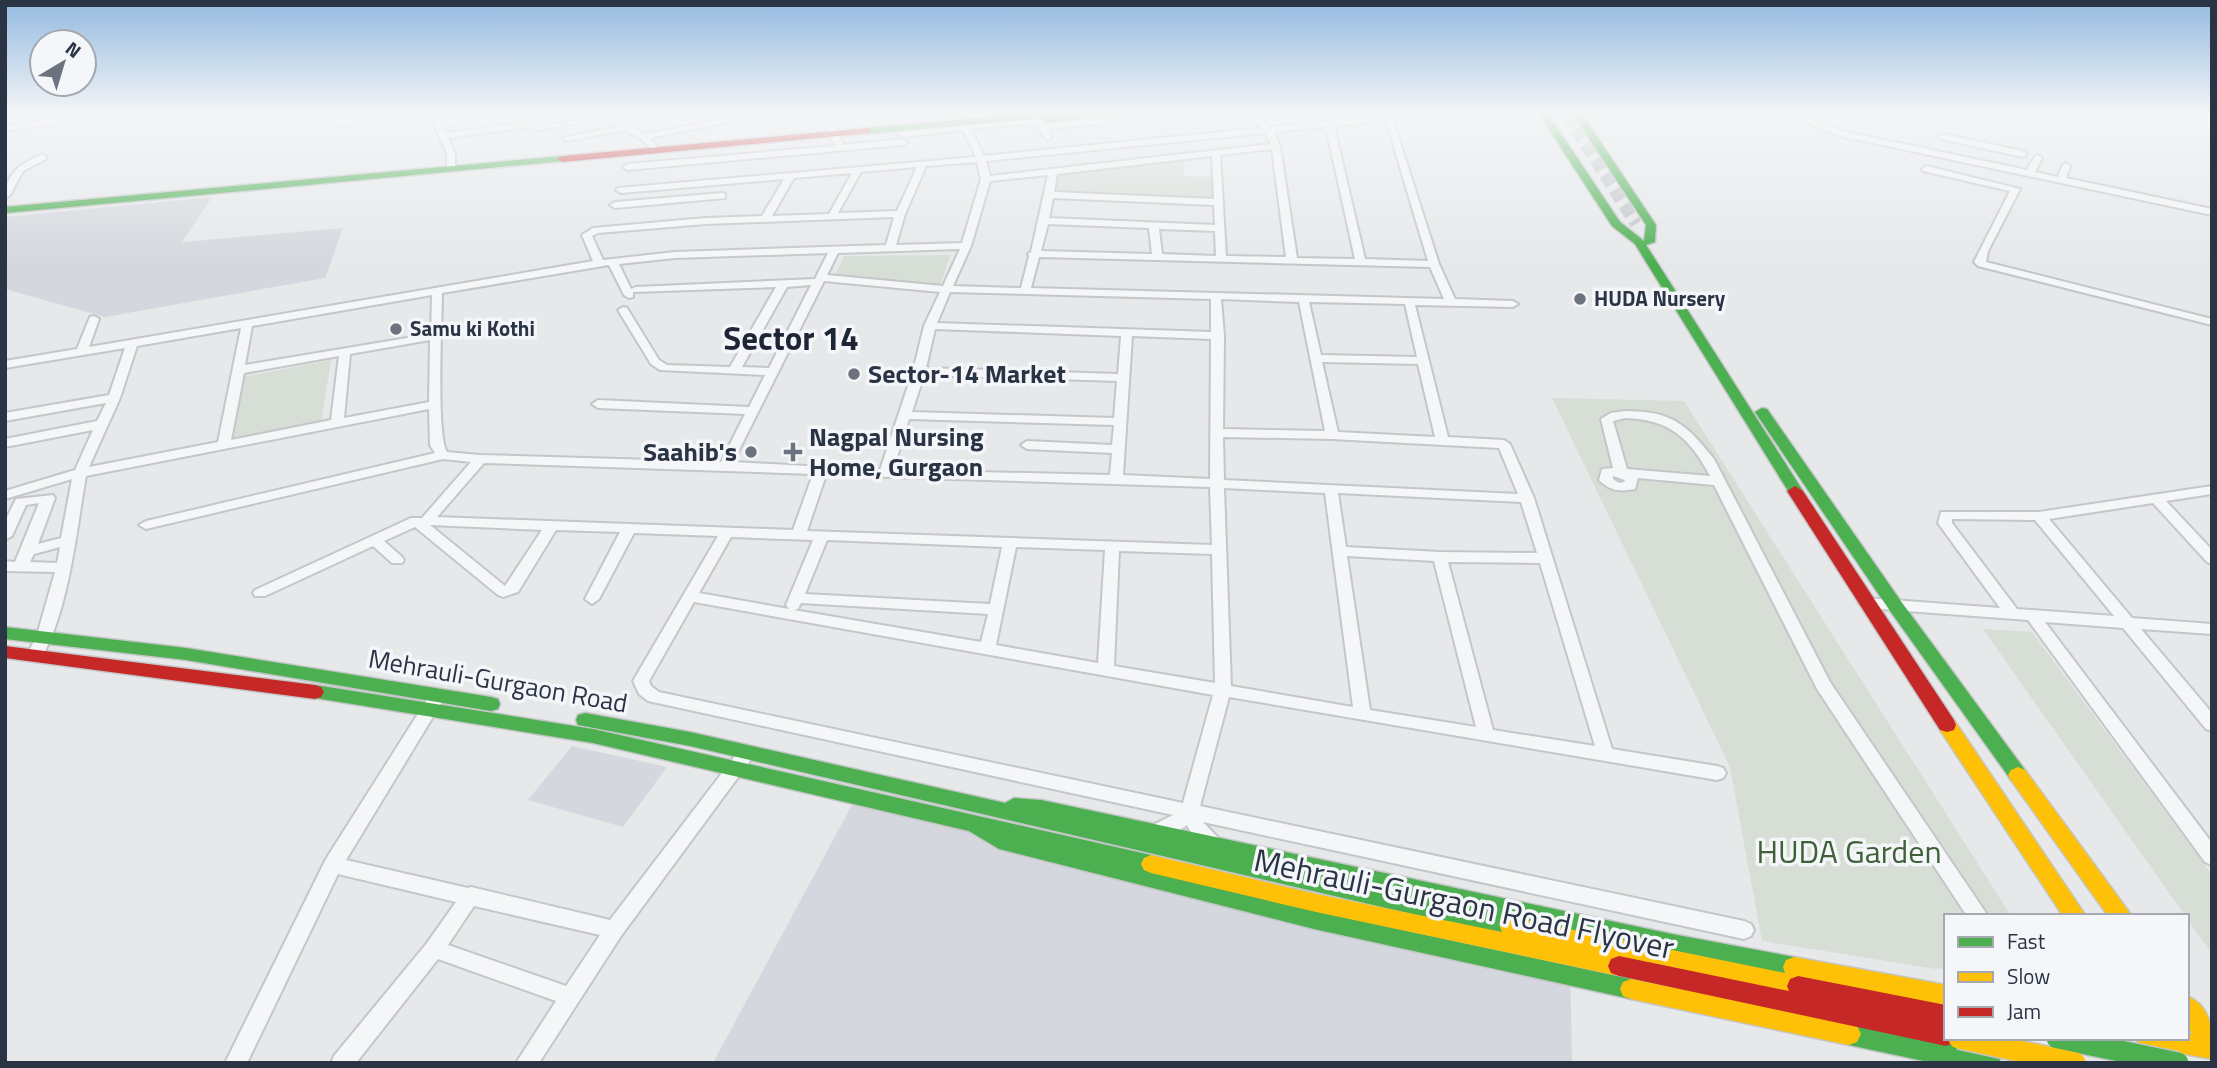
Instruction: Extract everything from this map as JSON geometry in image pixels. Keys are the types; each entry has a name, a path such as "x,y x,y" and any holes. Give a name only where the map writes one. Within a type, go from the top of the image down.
{"main road":[{"path":"5,208 484,164"},
{"path":"1576,164 1616,224 1644,242 1866,603 2074,914"},
{"path":"1610,164 1651,225 1644,242"},
{"path":"1632,224 1894,604 2120,914"},
{"name":"Mehrauli-Gurgaon Road","path":"5,632 186,654 433,703"},
{"name":"Mehrauli-Gurgaon Road","path":"5,652 433,703 596,729 742,759 975,814"},
{"path":"975,814 1030,806 1672,944 1941,994"},
{"path":"975,814 999,841 1189,891 1476,957 1989,1063"},
{"name":"Mehrauli-Gurgaon Road Flyover","path":"975,814 1175,851 1503,925 1944,1016"},
{"name":"Mehrauli-Gurgaon Road Flyover","path":"975,814 1170,869 1317,903 1944,1035"},
{"path":"2189,1010 2212,1041"},
{"path":"1968,1040 2075,1063"},
{"path":"2034,1040 2042,1063"},
{"path":"2067,1040 2178,1063"},
{"path":"2149,1040 2160,1063"},
{"path":"2161,1040 2212,1048"}],"street":[{"path":"5,195 20,169 30,164"},
{"path":"628,164 622,184 732,180 923,164"},
{"path":"891,246 900,214 923,164"},
{"path":"885,474 919,372 930,326 966,246 986,178 982,164"},
{"path":"986,178 1114,164"},
{"path":"1217,164 1221,260"},
{"path":"1278,164 1292,261"},
{"path":"1338,164 1361,262"},
{"path":"1403,164 1434,264 1450,301"},
{"path":"1986,164 2212,212"},
{"path":"2030,173 2035,164"},
{"path":"2061,180 2066,166"},
{"path":"1926,169 2015,188 1983,251 1979,261 1982,264 2212,322"},
{"path":"832,216 859,170"},
{"path":"1025,291 1044,221 1053,171"},
{"path":"765,219 791,175"},
{"path":"599,263 587,235 590,233 714,209 732,180"},
{"path":"1050,195 1220,202"},
{"path":"615,205 714,209 765,219 900,214"},
{"path":"1044,221 1219,228"},
{"path":"1154,226 1157,258"},
{"path":"5,365 599,263 675,255 891,246 966,246"},
{"path":"725,466 835,248"},
{"path":"1033,254 1434,264"},
{"path":"613,262 633,293 819,280 946,289 1513,304"},
{"path":"734,371 783,284"},
{"path":"438,290 436,445 443,454"},
{"path":"1151,831 1169,828 1189,813 1223,689 1217,484 1216,296"},
{"path":"1303,297 1332,435"},
{"path":"1409,300 1442,440"},
{"path":"623,310 659,366 772,372"},
{"path":"82,352 94,319"},
{"path":"224,445 247,323"},
{"path":"930,326 1218,336"},
{"path":"1116,479 1127,334"},
{"path":"238,370 436,335"},
{"path":"35,655 45,635 63,568 80,473 114,398 132,343"},
{"path":"337,423 345,351"},
{"path":"1317,358 1423,361"},
{"path":"919,372 1122,378"},
{"path":"5,417 114,398"},
{"path":"5,495 80,473 435,404"},
{"path":"598,404 753,411"},
{"path":"1719,481 1621,472 1608,434 1607,419 1616,415 1637,414 1683,431 1709,462 1719,481 1823,685 1977,914"},
{"path":"904,415 1121,422"},
{"path":"5,443 103,424"},
{"path":"1217,433 1332,435 1504,444 1527,498 1605,753"},
{"path":"1027,445 1118,449"},
{"path":"146,525 443,454 480,458 885,474 1116,479 1527,498"},
{"path":"424,523 480,458"},
{"path":"798,535 821,471"},
{"path":"29,499 35,485"},
{"path":"1331,489 1362,715"},
{"path":"2012,614 1944,518 1951,514 2039,516 2212,490"},
{"path":"5,536 19,504 29,499 48,498 20,560"},
{"path":"2158,500 2212,559"},
{"path":"2039,516 2212,724"},
{"path":"260,593 412,522 1219,550"},
{"path":"424,523 503,592 513,589 551,526"},
{"path":"592,599 629,529"},
{"path":"727,532 642,681 645,690 654,696 1744,930"},
{"path":"789,614 822,536"},
{"path":"374,540 397,560"},
{"path":"20,560 67,541"},
{"path":"2195,541 2212,542"},
{"path":"988,648 1010,542"},
{"path":"1106,668 1112,546"},
{"path":"1341,551 1440,557 1544,558"},
{"path":"1440,557 1486,735"},
{"path":"5,558 63,568"},
{"path":"692,597 1362,715 1717,773"},
{"path":"796,598 996,609"},
{"path":"1866,603 2212,629"},
{"path":"2033,616 2212,857"},
{"path":"236,1063 333,865 433,703"},
{"path":"527,1063 614,930 742,759"},
{"path":"1189,813 1199,831 1217,845"},
{"path":"333,865 614,930"},
{"path":"342,1063 433,950 471,895"},
{"path":"433,950 572,997"}],"shaded area":[{"path":"212,197 182,242 343,228 325,278 105,317 5,289 5,217"},
{"path":"572,746 667,767 623,827 528,800"},
{"path":"861,788 1570,949 1572,1063 713,1063"}],"green space":[{"path":"1129,164 1183,164 1184,176 1215,177 1215,201 1059,195 1054,175"},
{"path":"950,255 940,286 834,279 844,256"},
{"path":"331,360 321,422 228,440 243,377"},
{"name":"HUDA Garden","path":"1552,398 1684,401 2010,914 1944,914 1944,968 1762,941 1730,767"},
{"path":"1983,629 2032,632 2212,875 2212,954 2189,921 2189,914 2184,914"}],"tunnel":[{"path":"1598,164 1636,224"}],"traffic: fast":[{"path":"5,210 509,164"},
{"path":"1576,164 1616,224 1639,242 1795,491"},
{"path":"1610,164 1651,225 1649,242"},
{"path":"1762,412 1894,604 2018,775"},
{"path":"5,633 186,654 491,704"},
{"path":"315,692 593,736 1151,864"},
{"path":"585,720 690,739 1511,927"},
{"path":"1014,806 1041,808 1672,944 1794,967"},
{"path":"974,823 999,841 1156,881 1631,989"},
{"path":"1849,1034 1989,1063"},
{"path":"2067,1040 2178,1063"}],"traffic: slow":[{"path":"1947,725 2074,914"},
{"path":"2018,775 2120,914"},
{"path":"1151,864 1316,903 1619,966"},
{"path":"1511,927 1798,986"},
{"path":"1794,967 1944,996"},
{"path":"1631,989 1849,1034"},
{"path":"2189,1010 2212,1041"},
{"path":"1968,1040 2075,1063"},
{"path":"2161,1040 2212,1048"}],"traffic: jam":[{"path":"1795,491 1947,725"},
{"path":"5,652 315,692"},
{"path":"1619,966 1944,1035"},
{"path":"1798,986 1944,1016"}],"place":[{"name":"HUDA Nursery","path":"1580,299"},
{"name":"Samu ki Kothi","path":"396,329"},
{"name":"Sector-14 Market","path":"854,374"},
{"name":"Saahib's","path":"751,452"},
{"name":"Nagpal Nursing Home, Gurgaon","path":"793,452"}],"district":[{"name":"Sector 14","path":"791,338"}]}
